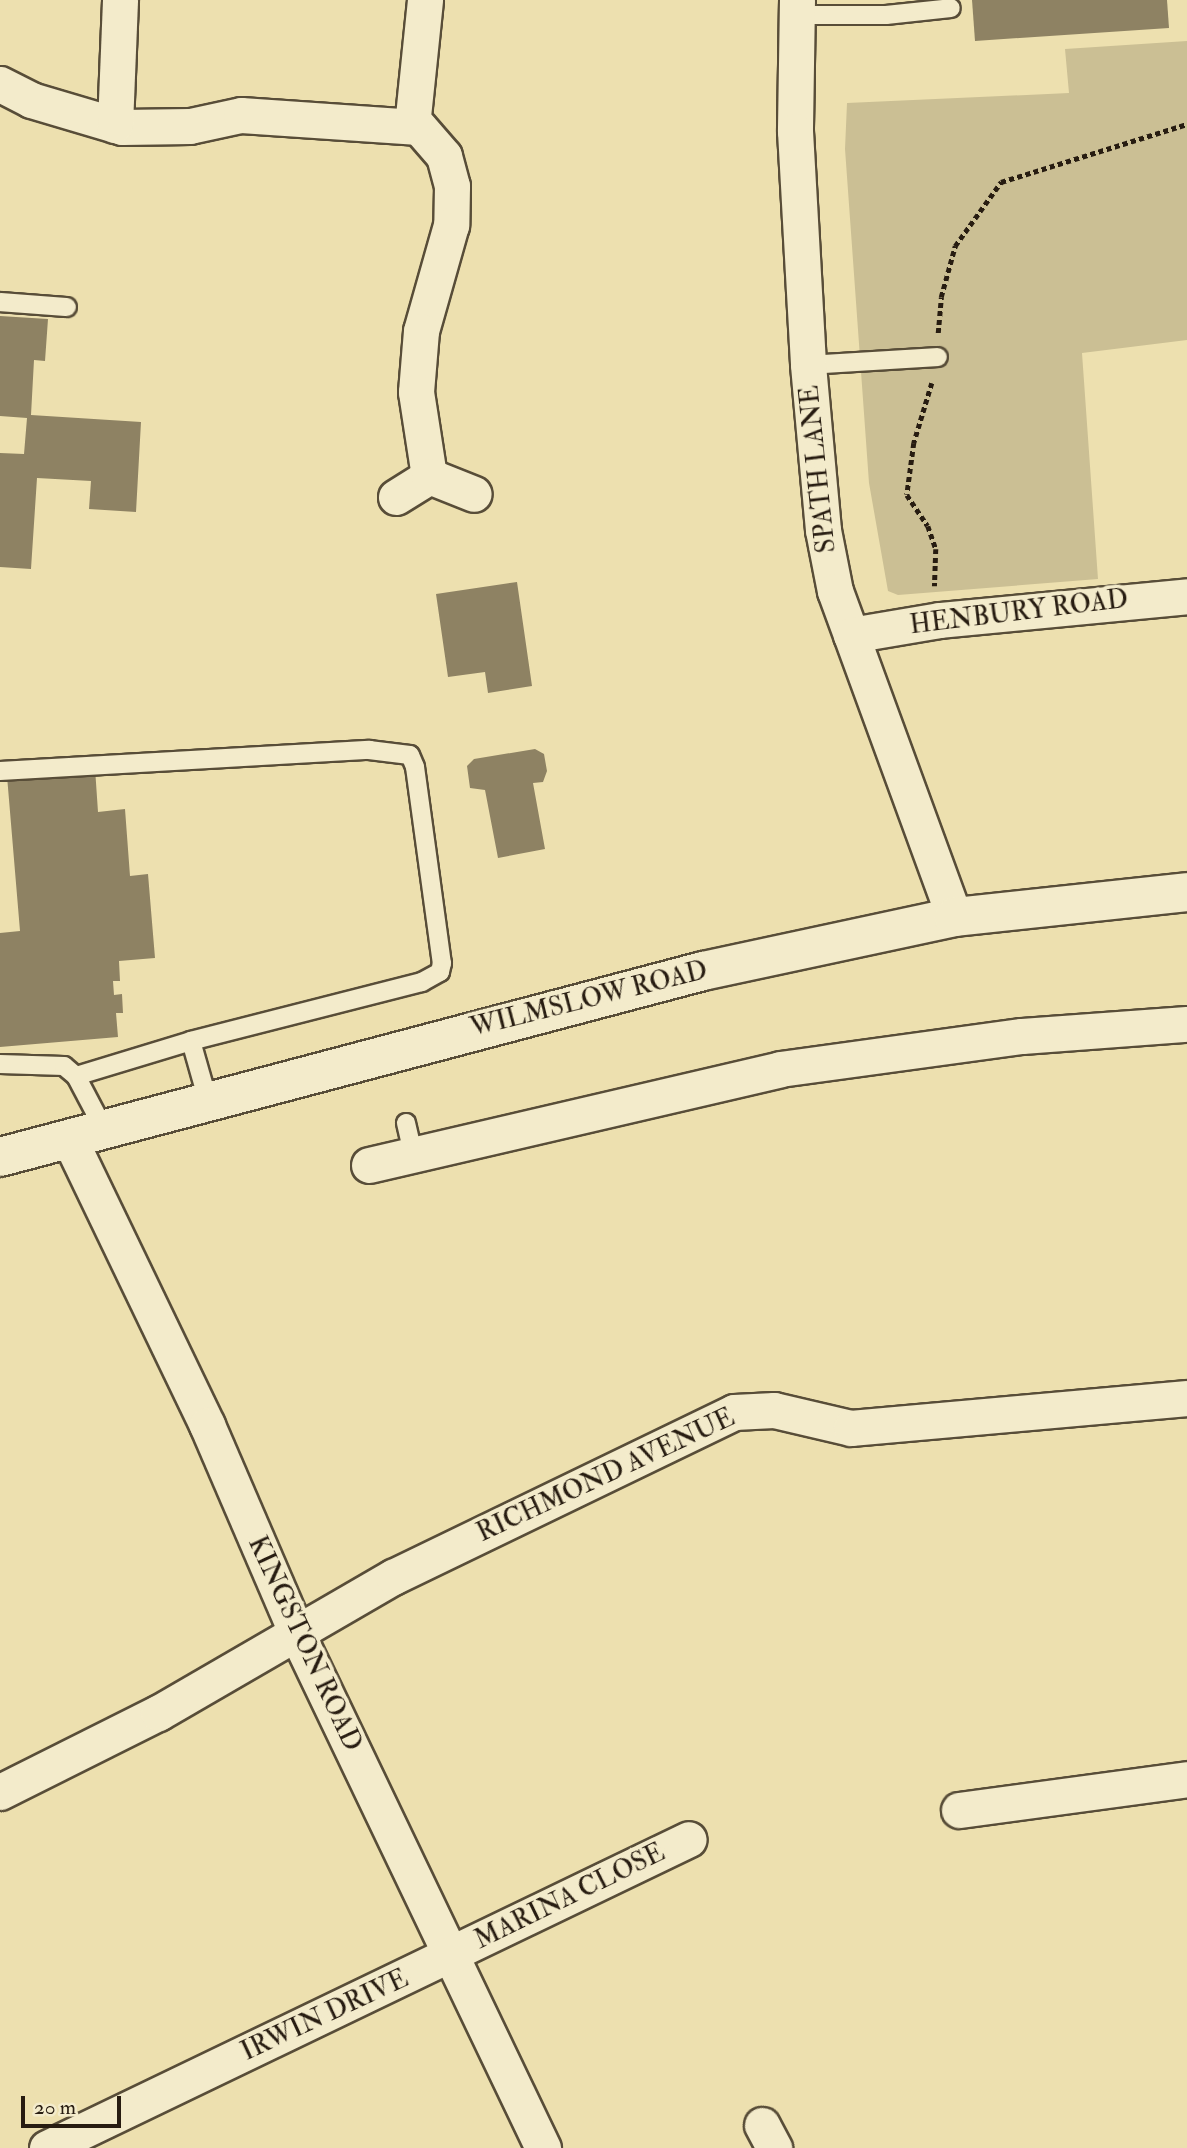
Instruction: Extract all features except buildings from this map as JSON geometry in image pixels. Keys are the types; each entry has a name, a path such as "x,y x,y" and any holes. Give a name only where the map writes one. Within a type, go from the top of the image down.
{"main road":[{"name":"WILMSLOW ROAD","path":"0,1157 703,971 954,916 1187,892"}],"street":[{"path":"115,125 120,0"},
{"path":"412,126 425,0"},
{"name":"SPATH LANE","path":"796,7 795,131 808,365 823,530 835,591 954,916"},
{"path":"0,84 31,100 115,125 154,130 241,115 419,127 444,156 452,186 451,225 421,331 416,392 429,476"},
{"path":"429,476 474,494"},
{"path":"396,497 429,476"},
{"name":"HENBURY ROAD","path":"851,635 940,620 1187,596"},
{"path":"369,1165 410,1138 780,1069 1022,1036 1187,1024"},
{"name":"KINGSTON ROAD","path":"86,1133 297,1634 543,2148"},
{"name":"RICHMOND AVENUE","path":"0,1792 158,1713 393,1577 734,1412 774,1410 851,1428 1187,1398"},
{"path":"959,1810 1187,1779"},
{"name":"MARINA CLOSE","path":"451,1956 689,1839"},
{"name":"IRWIN DRIVE","path":"47,2148 451,1956"}],"lane":[{"path":"796,7 886,15 951,8"},
{"path":"0,302 67,306"},
{"path":"808,365 938,357"},
{"path":"0,771 369,750 410,755 437,924 440,972 422,982 191,1041 76,1076"},
{"path":"191,1041 208,1101"},
{"path":"0,1064 64,1066 76,1076 86,1133"}],"path":[{"path":"940,620 936,549 928,526 907,495 914,443 938,357 940,297 956,246 1001,182 1187,124"}],"shaded area":[{"path":"1187,41 1187,340 1082,353 1098,579 898,595 888,591 869,483 845,149 847,103 1069,93 1065,49"}]}
